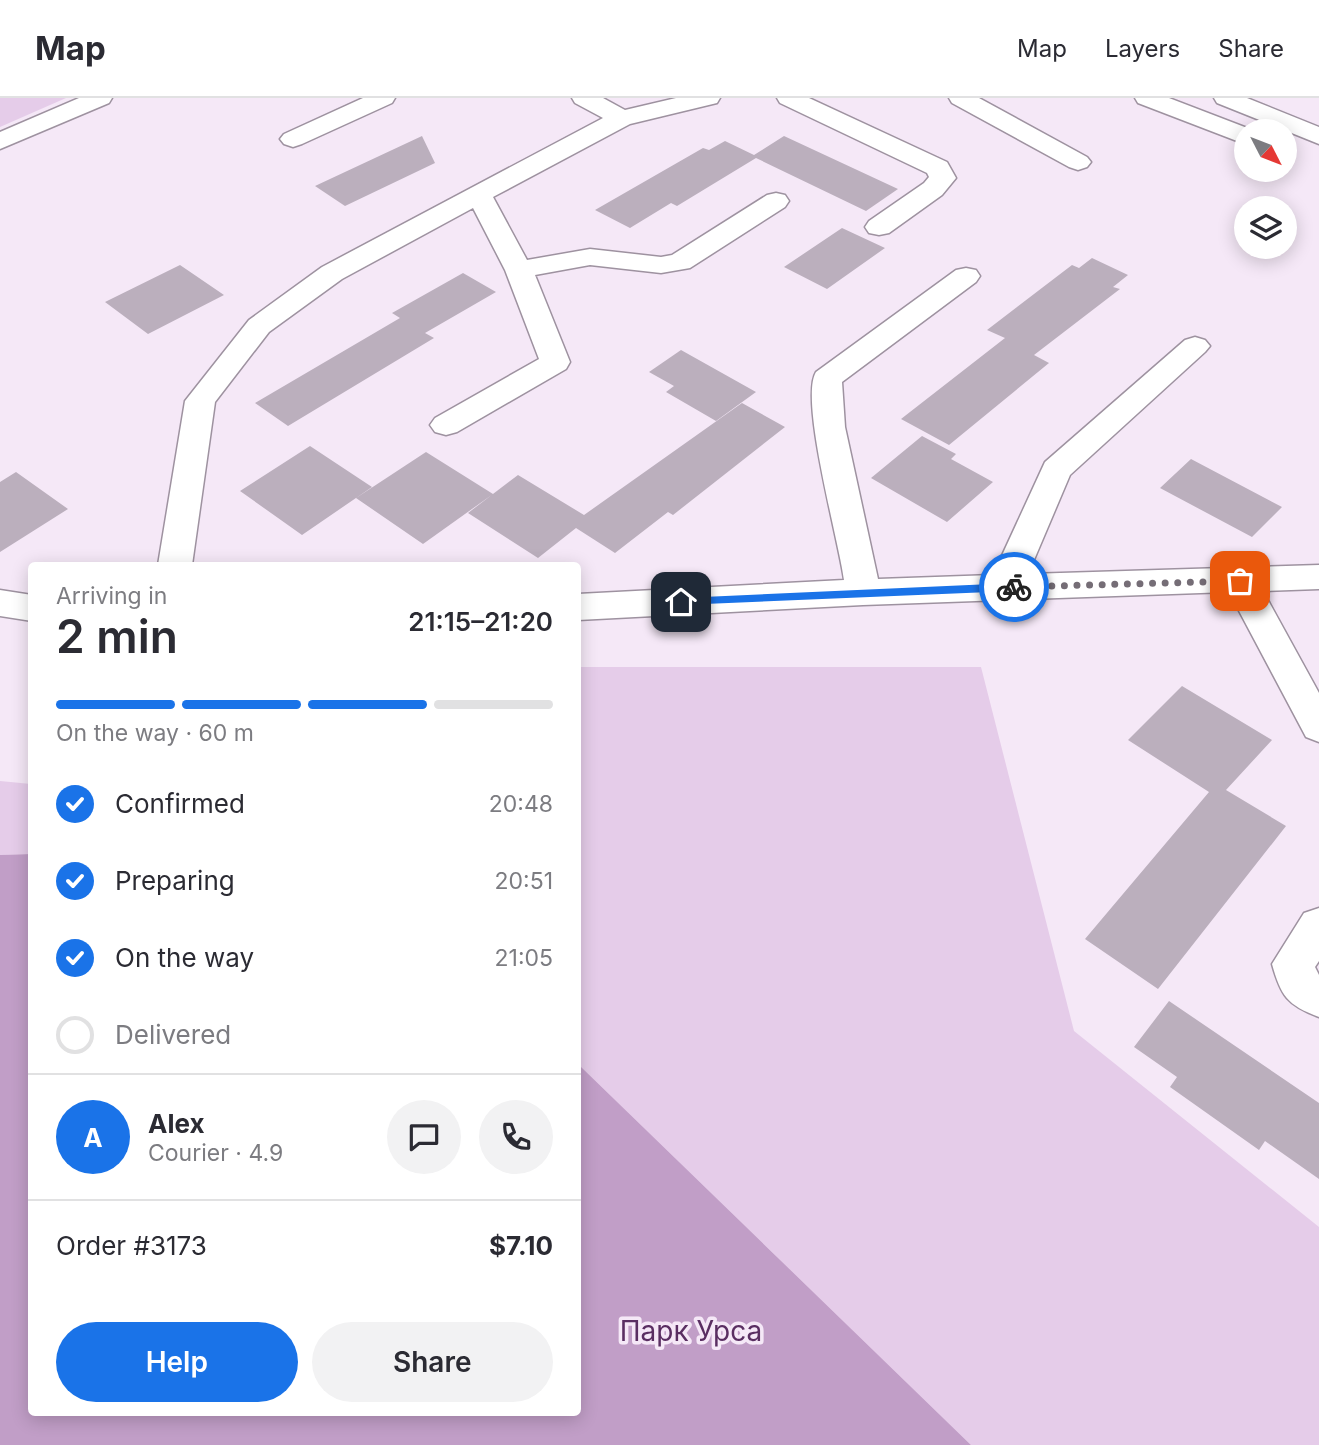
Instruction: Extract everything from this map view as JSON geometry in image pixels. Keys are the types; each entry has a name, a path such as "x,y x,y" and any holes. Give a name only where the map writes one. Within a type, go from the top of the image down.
{"street":[{"path":"0,141 100,98"},
{"path":"293,139 383,98"},
{"path":"584,98 622,118"},
{"path":"175,562 200,401 259,326 332,273 622,118 708,98"},
{"path":"789,98 938,169 943,178 933,189 879,228"},
{"path":"961,98 1078,162"},
{"path":"1147,98 1234,131"},
{"path":"1226,98 1319,136"},
{"path":"1266,115 1287,98"},
{"path":"446,425 555,362 519,270 479,195"},
{"path":"519,270 590,257 661,265 680,262 776,201"},
{"path":"863,592 857,550 829,427 827,379 966,276"},
{"path":"1005,587 1056,470 1195,346"},
{"path":"581,607 863,592 1319,578"},
{"path":"1240,581 1319,727"},
{"path":"0,603 28,607"},
{"path":"1319,926 1293,964 1299,985 1319,998"}],"shaded area":[{"path":"0,98 66,98 0,127"},
{"path":"581,667 981,667 1074,1031 1319,1227 1319,1445 971,1445 581,1067"},
{"path":"0,781 28,784 28,854 0,855"}],"green space":[{"name":"Парк Урса","path":"28,854 28,1416 581,1416 581,1067 971,1445 0,1445 0,855"}],"building":[{"path":"422,136 435,163 345,206 315,186"},
{"path":"784,136 898,189 866,211 756,158 677,206 671,203 630,228 595,210 703,148 709,150 725,141 754,155"},
{"path":"842,228 885,248 827,289 784,267"},
{"path":"1092,258 1128,275 1113,287 1120,289 1034,355 1049,363 949,445 901,419 1005,338 987,330 1072,265 1079,268"},
{"path":"180,265 224,295 148,334 105,302"},
{"path":"463,273 496,292 425,333 434,338 288,426 255,403 400,318 392,313"},
{"path":"681,350 756,392 716,421 666,392 674,386 649,372"},
{"path":"742,403 785,427 673,515 668,512 615,553 576,528 538,558 468,513 518,475 584,515"},
{"path":"922,436 956,454 951,459 993,482 947,522 871,478"},
{"path":"310,446 372,487 302,535 240,491"},
{"path":"426,452 493,494 423,544 356,498"},
{"path":"1191,459 1282,507 1252,537 1160,488"},
{"path":"16,472 68,509 0,552 0,482"},
{"path":"1182,686 1272,740 1226,790 1286,826 1158,989 1085,939 1209,792 1128,740"},
{"path":"1169,1001 1319,1103 1319,1179 1265,1141 1259,1150 1170,1087 1177,1077 1134,1047"}],"way so far":[{"path":"1014,587 1240,581"}],"route":[{"path":"681,602 1014,587"}]}
